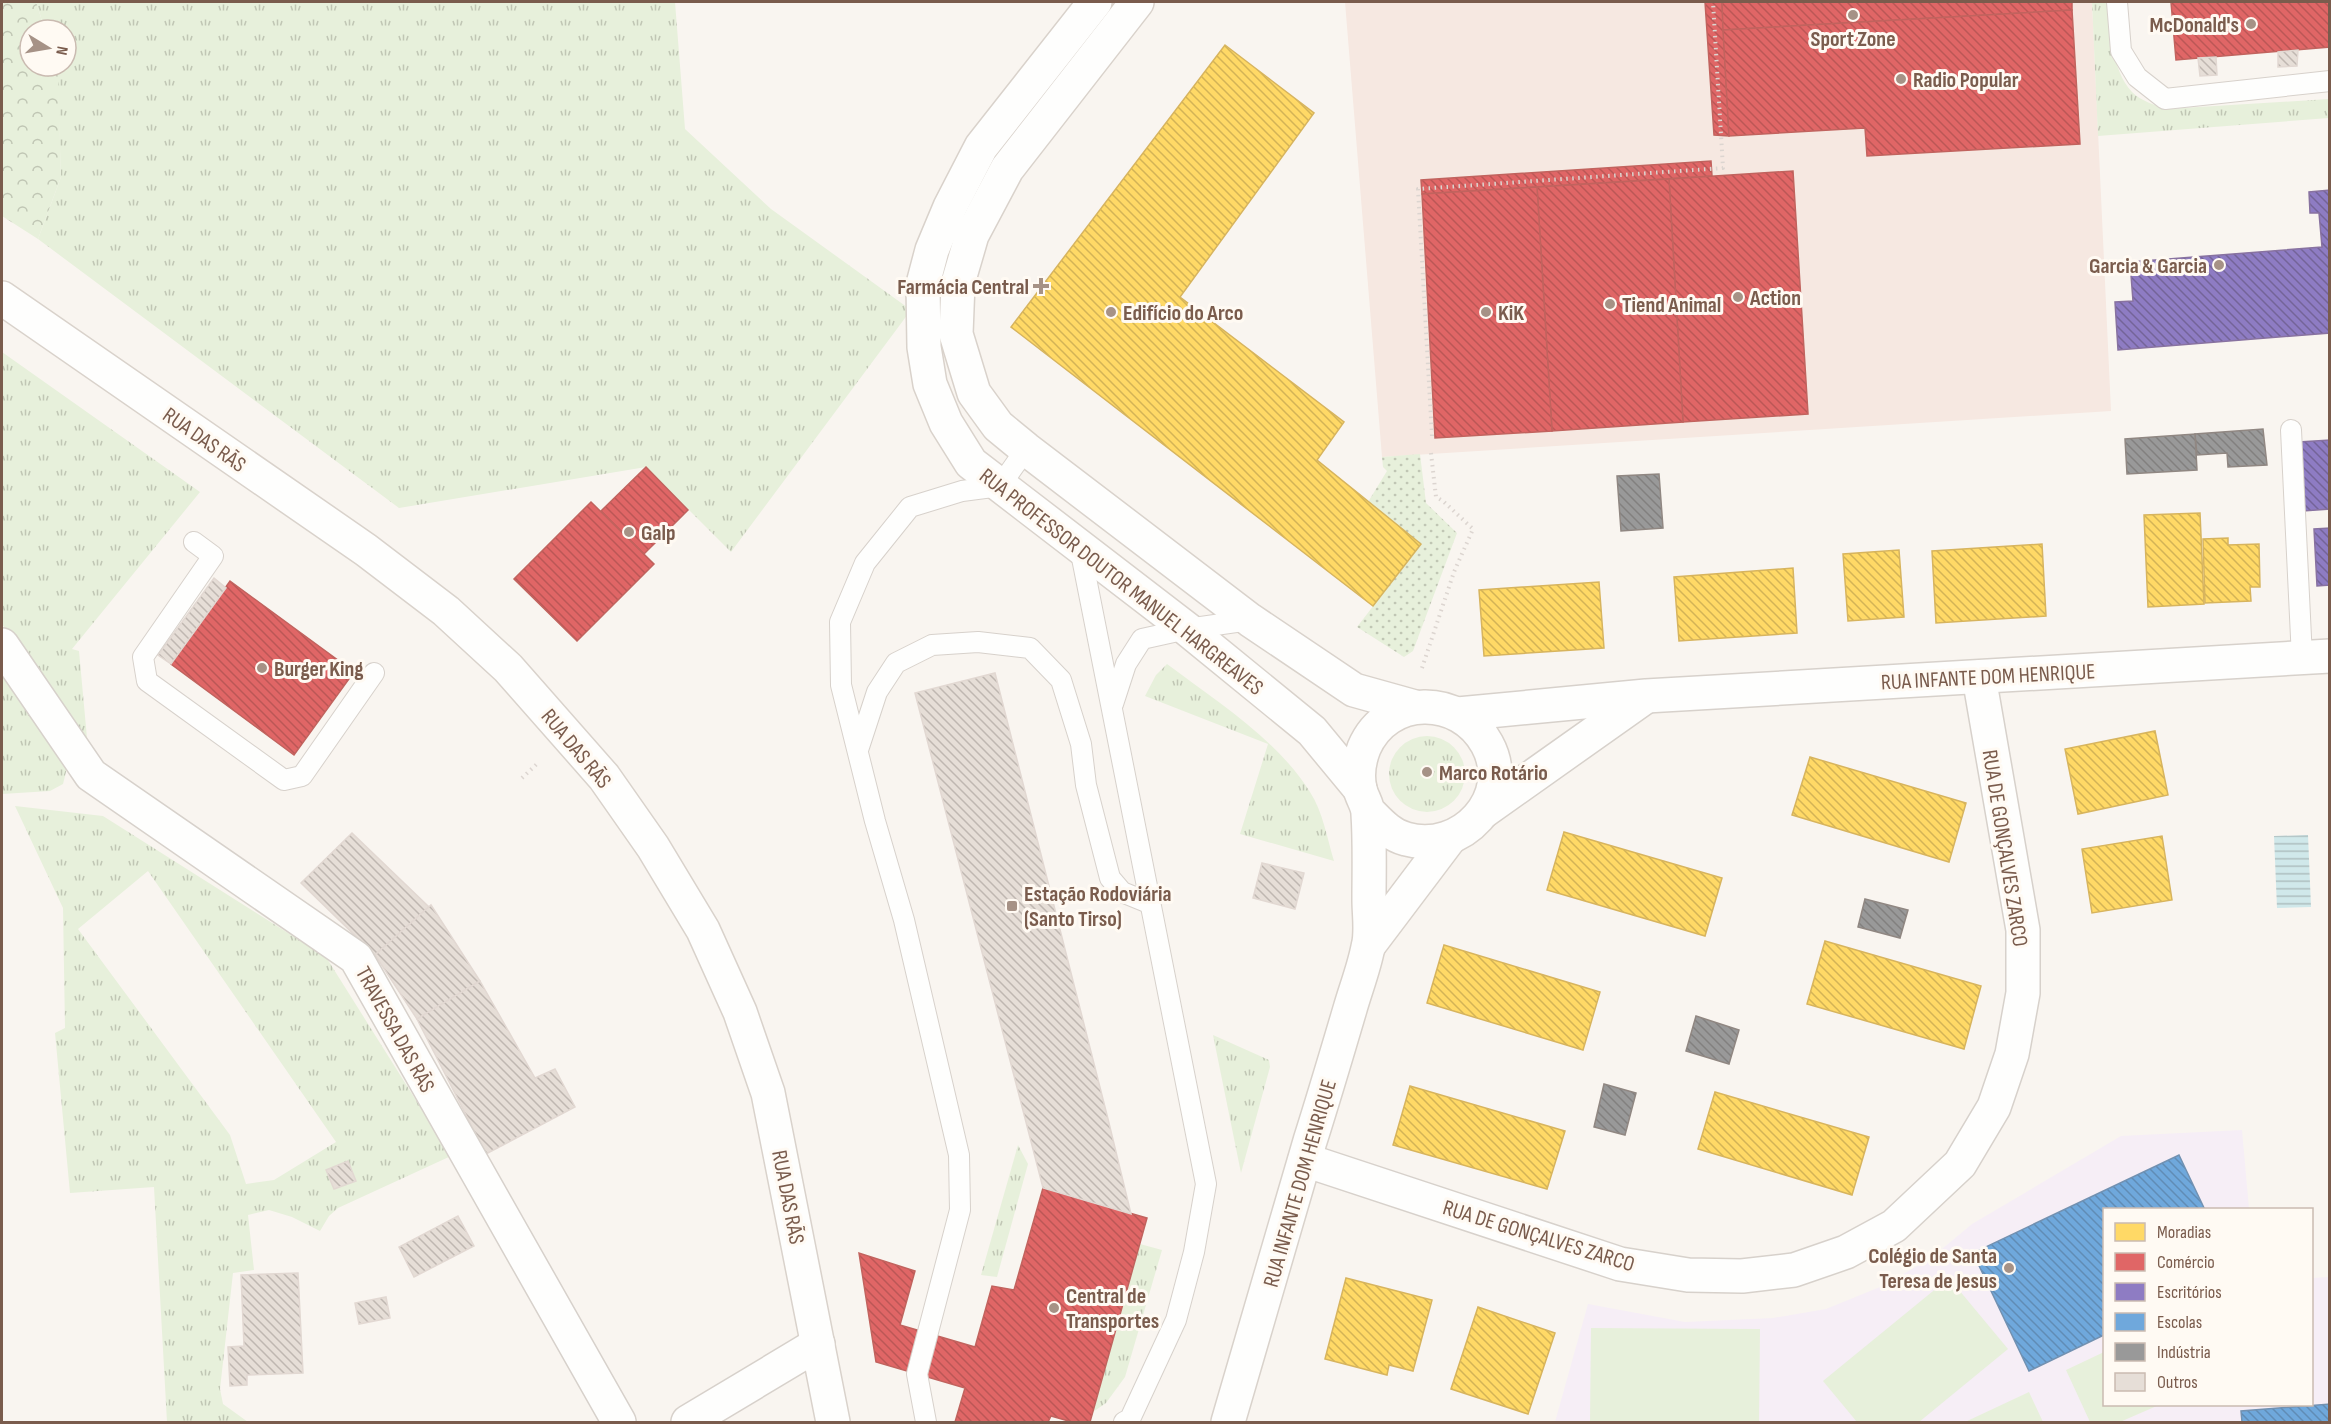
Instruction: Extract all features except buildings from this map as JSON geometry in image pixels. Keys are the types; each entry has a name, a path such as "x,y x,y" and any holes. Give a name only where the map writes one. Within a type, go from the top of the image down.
{"street":[{"name":"RUA PROFESSOR DOUTOR MANUEL HARGREAVES","path":"1095,2 981,147 950,207 932,250 923,284 924,347 930,384 946,423 971,463 1187,629 1311,731 1364,800"},
{"name":"RUA PROFESSOR DOUTOR MANUEL HARGREAVES","path":"1137,2 1007,169 972,235 958,283 956,334 974,393 998,426 1250,620 1354,690 1415,707"},
{"name":"RUA DAS RÃS","path":"2,298 366,550 446,611 508,668 604,777 653,847 703,930 740,1012 768,1094 833,1422"},
{"name":"TRAVESSA DAS RÃS","path":"2,645 91,775 356,958 619,1422"},
{"name":"RUA INFANTE DOM HENRIQUE","path":"1458,714 1646,696 2316,657"},
{"name":"RUA DE GONÇALVES ZARCO","path":"1305,1160 1620,1264 1688,1275 1742,1276 1794,1270 1846,1252 1894,1226 1960,1164 1994,1107 2012,1053 2023,993 2023,930 1979,677"},
{"path":"1364,800 1384,828 1404,839 1426,843 1449,839 1469,828 1484,811 1646,696"},
{"path":"1369,945 1364,800 1358,767 1365,746 1377,728 1391,716 1415,707 1437,707 1458,714 1476,727 1488,745 1494,766 1493,790 1484,811"},
{"path":"1369,945 1449,839"},
{"name":"RUA INFANTE DOM HENRIQUE","path":"1228,1422 1369,945"},
{"path":"688,1422 818,1344"}],"lane":[{"path":"2117,2 2121,51 2137,76 2165,99 2330,81"},
{"path":"2291,430 2316,657"},
{"path":"926,1422 917,1374 960,1210 959,1155 904,920 880,842 841,685 840,622 865,562 910,507 962,491 1000,486 1026,448"},
{"path":"194,542 213,556 144,657 147,681 199,719 284,780 302,776 374,673"},
{"path":"1080,548 1206,1184 1194,1252 1176,1320 1130,1419 1124,1422"},
{"path":"1112,707 1126,664 1142,639 1187,629 1250,620"},
{"path":"858,750 877,692 896,663 932,645 978,642 1030,648 1061,680 1081,744 1086,786 1110,878 1122,892 1149,903"}],"path":[{"path":"1432,436 1418,189 1723,168 1713,2"},
{"path":"1420,674 1454,572 1473,529 1436,497 1431,453"},
{"path":"522,778 539,762"}],"shaded area":[{"path":"1345,2 2092,2 2111,411 1382,457"},
{"name":"Colégio de Santa Teresa de Jesus","path":"2242,1130 2249,1208 2103,1208 2103,1406 2313,1406 2313,1278 2329,1277 2329,1422 1555,1422 1588,1304 1685,1322 1773,1318 1826,1309 1880,1287 1930,1259 1972,1224 2121,1136"}],"green space":[{"path":"2,2 36,2 41,18 18,18 18,78 58,78 61,177 38,239 2,216"},
{"path":"36,2 675,2 685,129 771,209 911,310 731,552 646,467 399,508 38,239 61,177 57,78 78,78 78,18 41,18"},
{"path":"2092,2 2108,2 2113,49 2120,72 2132,92 2144,100 2166,109 2329,99 2329,118 2098,136"},
{"path":"2,352 200,492 72,649 79,651 87,738 66,715 2,624"},
{"path":"1420,454 1426,503 1457,533 1413,651 1404,657 1357,627 1421,544 1368,502 1387,471 1383,467 1382,457"},
{"path":"1167,664 1244,722 1281,755 1297,773 1318,808 1334,861 1240,834 1268,744 1145,696 1156,675"},
{"path":"2,672 67,768 63,784 50,791 2,794"},
{"path":"1427,736 1441,739 1454,747 1462,760 1465,774 1462,788 1454,801 1441,809 1427,812 1413,809 1400,801 1392,788 1389,774 1392,760 1400,747 1413,739"},
{"path":"15,806 103,816 326,957 451,1156 338,1208 329,1216 320,1231 292,1217 269,1210 248,1215 254,1270 233,1273 220,1389 223,1404 248,1422 167,1422 154,1187 70,1193 55,1033 65,1028 63,908","holes":["148,871 336,1142 274,1180 246,1184 230,1135 78,929","348,1161 356,1181 334,1189 327,1170"]},
{"path":"1213,1035 1269,1060 1270,1067 1241,1173"},
{"path":"1018,1145 1028,1164 997,1277 981,1275"},
{"path":"1140,1244 1162,1250 1125,1377 1106,1403 1093,1412"},
{"path":"1949,1278 2008,1349 1919,1422 1857,1422 1823,1381"},
{"path":"1591,1328 1760,1329 1759,1422 1590,1422"},
{"path":"2103,1352 2103,1406 2157,1406 2120,1422 2090,1422 2066,1370"},
{"path":"2029,1392 2043,1422 1965,1422"}],"water":[{"path":"2308,835 2311,907 2277,908 2274,836"}],"place":[{"name":"Sport Zone","path":"1853,15"},
{"name":"McDonald's","path":"2251,24"},
{"name":"Radio Popular","path":"1901,79"},
{"name":"Garcia & Garcia","path":"2219,265"},
{"name":"Farmácia Central","path":"1041,286"},
{"name":"Action","path":"1738,297"},
{"name":"Tiend Animal","path":"1610,304"},
{"name":"Edifício do Arco","path":"1111,312"},
{"name":"KiK","path":"1486,312"},
{"name":"Galp","path":"629,532"},
{"name":"Burger King","path":"262,668"},
{"name":"Marco Rotário","path":"1427,772"},
{"name":"Estação Rodoviária (Santo Tirso)","path":"1012,906"},
{"name":"Colégio de Santa Teresa de Jesus","path":"2009,1268"},
{"name":"Central de Transportes","path":"1054,1308"}]}
